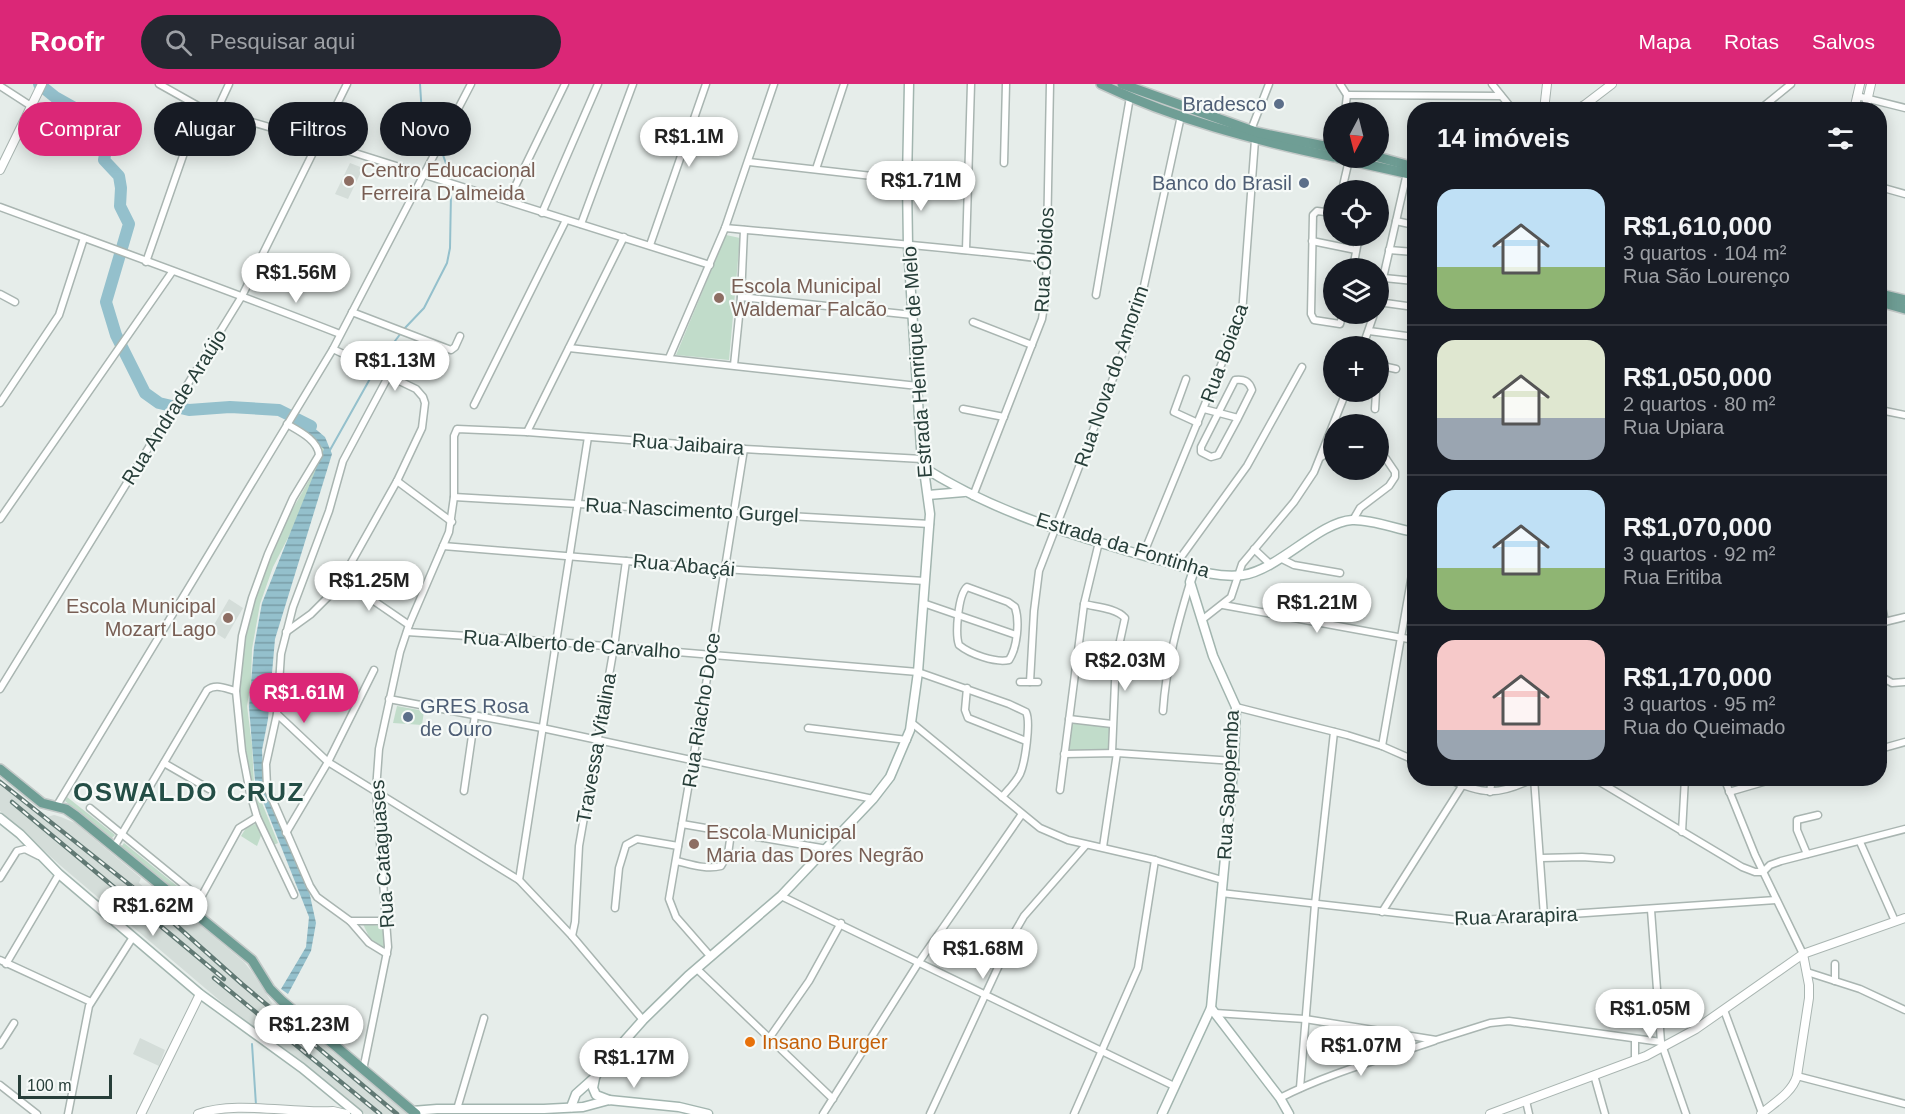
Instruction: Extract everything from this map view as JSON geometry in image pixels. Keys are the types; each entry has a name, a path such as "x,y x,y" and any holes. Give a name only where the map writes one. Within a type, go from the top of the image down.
{"main road":[{"name":"Estrada Henrique de Melo","path":"572,1107 576,1094 595,1077 643,1020 697,969 781,896 873,799 890,777 907,740 912,723 918,672 930,524 923,463 908,246 909,84"},
{"path":"1101,84 1134,90 1251,130 1323,146"},
{"path":"1122,84 1181,116 1255,140 1323,154"},
{"path":"1389,162 1407,170"},
{"path":"1389,168 1407,171"},
{"path":"1887,296 1905,300"},
{"path":"1887,304 1905,309"},
{"name":"Estrada da Fontinha","path":"923,463 969,494 1056,528 1194,570 1237,575 1251,573 1331,527 1353,520"},
{"name":"Estrada da Fontinha","path":"928,495 969,494"},
{"path":"1353,520 1407,531"},
{"path":"1190,582 1194,570"},
{"name":"Rua Sapopemba","path":"1162,1114 1206,1019 1213,1010 1222,880 1234,761 1236,707 1213,656 1190,582"},
{"path":"0,769 42,803 66,809 76,816 252,960 270,989 363,1071 414,1112 572,1107 583,1111 609,1100"},
{"path":"0,818 20,834 59,874 200,994 302,1068 336,1096 338,1108 351,1113"},
{"path":"1213,1010 1280,1098 1286,1112"},
{"path":"1206,1019 1222,1023"},
{"path":"595,1077 594,1091 599,1097 666,1110 708,1114"},
{"path":"442,1114 454,1109"}],"street":[{"path":"159,84 191,102"},
{"path":"221,102 229,84"},
{"name":"Rua Andrade Araújo","path":"338,102 347,84"},
{"path":"56,807 333,349 471,84"},
{"path":"508,201 565,84"},
{"path":"542,213 598,84"},
{"path":"581,224 633,84"},
{"path":"650,245 706,84"},
{"path":"669,358 725,228 774,84"},
{"path":"816,169 844,84"},
{"path":"966,250 971,84"},
{"path":"1004,163 1006,84"},
{"name":"Rua Óbidos","path":"969,494 1004,417 1039,330 1044,305 1050,84"},
{"path":"1251,130 1269,84"},
{"path":"1340,84 1347,95 1346,102"},
{"path":"1492,84 1506,102"},
{"path":"1545,102 1547,84"},
{"path":"1588,102 1612,84"},
{"path":"1770,102 1791,84"},
{"path":"1856,102 1860,84"},
{"path":"1866,102 1871,84"},
{"path":"0,86 25,102"},
{"path":"33,102 41,86"},
{"path":"1096,295 1134,90"},
{"path":"1347,95 1501,96"},
{"path":"1857,96 1882,102"},
{"path":"1887,103 1905,108"},
{"name":"Rua Nova do Amorim","path":"1030,682 1036,587 1043,558 1123,354 1137,311 1181,116"},
{"path":"0,169 18,132"},
{"name":"Rua Boiaca","path":"1143,555 1244,307 1255,140"},
{"path":"146,262 183,156"},
{"name":"Rua Andrade Araújo","path":"0,689 242,296 311,156"},
{"path":"365,156 710,265"},
{"path":"749,162 907,180"},
{"path":"1388,258 1407,187"},
{"path":"1887,189 1905,194"},
{"path":"0,207 340,334"},
{"path":"1323,212 1315,211 1313,215 1311,317 1316,321 1323,322"},
{"path":"474,405 566,220"},
{"path":"1396,221 1407,223"},
{"path":"725,228 1045,259"},
{"path":"734,364 741,297 744,230"},
{"path":"526,432 624,237"},
{"path":"0,403 59,315 84,238"},
{"path":"1312,241 1356,250"},
{"path":"1355,258 1357,246"},
{"path":"1389,250 1407,251"},
{"path":"0,519 172,272"},
{"path":"1389,278 1407,280"},
{"path":"0,294 15,302"},
{"path":"741,297 913,315"},
{"path":"1389,303 1407,306"},
{"path":"352,312 451,350 460,336"},
{"path":"973,322 1032,345"},
{"path":"1371,324 1368,334 1407,337"},
{"path":"569,348 734,364 918,386"},
{"path":"286,632 321,605 342,579 397,481 422,428 425,403 420,392 372,366 333,349"},
{"path":"1176,564 1247,466 1302,367"},
{"path":"1389,367 1396,369"},
{"path":"386,374 343,461 329,511 293,607 279,666 277,714 265,777 301,869 317,897 350,921 369,943 387,954"},
{"path":"1186,379 1174,412 1198,423"},
{"path":"1242,379 1250,384 1252,390 1238,418 1218,455 1211,457 1201,452 1201,447 1217,413 1235,380 1242,379"},
{"path":"1203,619 1223,605 1234,591 1242,564 1294,502 1314,472 1342,402"},
{"path":"1375,402 1375,409"},
{"path":"963,409 1004,417"},
{"path":"1204,409 1238,418"},
{"path":"1887,411 1905,415"},
{"path":"288,423 314,442 319,455 286,513 252,598 242,636 236,691 245,775 257,817 294,895"},
{"name":"Rua Jaibaira","path":"455,432 462,428 588,436 923,463"},
{"name":"Rua Cataguases","path":"363,1071 387,954 387,921 376,790 380,749 393,677 408,628 452,522 455,432"},
{"path":"519,880 588,436"},
{"name":"Rua Riacho Doce","path":"711,957 676,917 669,898 744,449"},
{"path":"1353,520 1360,508 1389,486 1395,477 1395,472 1389,463"},
{"path":"397,481 452,522"},
{"name":"Rua Nascimento Gurgel","path":"454,497 930,524"},
{"path":"1060,790 1084,604 1099,542"},
{"name":"Rua Abaçái","path":"443,546 723,569 925,581"},
{"path":"1254,549 1270,564"},
{"path":"1280,558 1294,565 1340,573"},
{"name":"Travessa Vitalina","path":"572,936 575,922 579,846 614,647 626,561"},
{"path":"342,579 408,628"},
{"path":"1163,711 1165,683 1173,640 1190,582"},
{"path":"969,587 1015,607 1016,635 1009,660 999,661 969,651 959,645 957,633 959,616 961,595 965,588 969,587"},
{"path":"923,603 1016,635"},
{"path":"1084,604 1121,614 1125,618 1116,659 1112,724 1114,753 1103,847"},
{"path":"1223,605 1407,639"},
{"path":"1382,746 1407,611"},
{"path":"1887,622 1905,617"},
{"name":"Rua Alberto de Carvalho","path":"408,628 918,672 967,688 1026,712 1029,722 1026,741"},
{"path":"286,833 328,762 374,670"},
{"path":"1887,680 1892,683 1905,682"},
{"path":"1020,682 1038,682"},
{"path":"114,847 207,690 217,686 236,691"},
{"path":"967,688 965,710 968,718 1026,741 1020,774 1002,797"},
{"path":"389,699 542,728 873,799"},
{"path":"1236,707 1382,746 1407,757"},
{"path":"277,714 328,762 519,880 572,936 643,1020"},
{"path":"464,791 475,715"},
{"path":"1069,719 1112,724"},
{"path":"912,723 1040,828 1086,844 1155,860 1222,880"},
{"path":"808,728 907,740"},
{"path":"1300,1088 1315,904 1334,732"},
{"path":"1887,747 1905,742"},
{"path":"1064,754 1114,753 1234,761"},
{"path":"165,763 209,789"},
{"path":"1382,912 1462,786 1490,792 1518,786"},
{"path":"1490,792 1491,786"},
{"path":"1535,786 1544,916"},
{"path":"1606,786 1742,867 1755,872 1763,872 1770,865 1781,861 1905,829"},
{"path":"1682,832 1685,786"},
{"path":"1724,1010 1762,1114 1795,1084 1809,998 1807,972 1803,954 1763,872 1727,786"},
{"path":"1729,792 1750,786"},
{"path":"90,807 200,898"},
{"path":"824,1114 919,962 1022,814"},
{"path":"1807,854 1797,830 1797,820 1818,814"},
{"path":"193,912 239,828 257,817"},
{"path":"682,824 827,849"},
{"path":"676,861 704,867 721,866 728,854 730,833"},
{"path":"615,908 620,868 626,846 637,839 678,846"},
{"path":"1860,842 1895,921"},
{"path":"930,1114 1013,935 1024,916 1086,844"},
{"path":"0,878 17,851 25,849 43,858"},
{"path":"1541,858 1582,856 1611,859"},
{"path":"1074,1114 1138,968 1155,860"},
{"path":"59,874 3,962 91,1002"},
{"name":"Rua Ararapira","path":"1221,893 1467,921 1776,900"},
{"path":"781,896 841,923 1174,1086"},
{"path":"1651,910 1661,1045 1686,1114"},
{"path":"1490,1114 1635,1060 1696,1029 1803,954 1905,918"},
{"path":"350,921 387,921"},
{"path":"770,1037 809,981 841,923"},
{"path":"68,1114 91,1002 133,937"},
{"path":"1834,981 1835,964"},
{"path":"697,969 833,1099"},
{"path":"1807,972 1881,997 1905,1010"},
{"path":"141,1114 200,994"},
{"path":"1213,1010 1305,1019 1436,1040"},
{"path":"454,1109 484,1018"},
{"path":"1280,1098 1355,1067 1490,1023 1509,1021 1661,1045"},
{"path":"0,1045 14,1023"},
{"path":"1635,1040 1635,1060"},
{"path":"1594,1075 1605,1114"},
{"path":"1797,1076 1905,1104"},
{"path":"0,1085 37,1114"},
{"path":"1526,1101 1529,1114"},
{"path":"198,1114 211,1111 338,1108 351,1113"}],"shaded area":[{"name":"Centro Educacional Ferreira D'almeida","path":"350,163 363,168 348,199 335,194"},
{"path":"229,599 243,608 225,639 211,630"},
{"path":"0,778 47,817 54,815 75,823 141,878 139,883 165,905 170,901 195,921 244,962 272,1003 271,1005 277,1010 279,1008 409,1114 365,1114 238,1016 61,866 0,811"},
{"path":"140,1038 165,1050 159,1066 133,1054"}],"green space":[{"path":"726,235 740,238 729,360 676,355"},
{"path":"296,419 308,426 327,452 313,497 273,567 260,604 252,649 251,681 247,706 254,783 278,843 269,847 249,785 238,691 254,598 288,517 321,455 320,445 293,423"},
{"name":"GRES Rosa de Ouro","path":"397,706 424,711 422,725 393,723"},
{"path":"1070,723 1110,726 1110,751 1068,751"},
{"path":"67,797 115,835 111,839 65,801"},
{"path":"255,824 262,833 257,846 241,836 246,828"},
{"path":"124,843 193,899 189,904 121,847"},
{"path":"363,924 382,926 384,949 372,943"}],"water":[{"path":"299,415 325,437 332,454 275,639 268,719 262,750 264,788 309,891 316,923 311,951 288,994 281,989 306,947 309,917 255,781 249,707 254,647 262,603 324,449 294,422"}],"waterway":[{"path":"39,84 55,97 87,115 109,134 104,160 119,176 120,206 129,224 106,302 116,335 145,393 159,403 189,410 230,407 279,410 311,426"},
{"path":"420,84 421,102"},
{"path":"443,156 450,175"},
{"path":"330,450 380,361 404,329 424,308 447,263 450,248 451,193"},
{"path":"258,1025 275,1006"},
{"path":"252,1044 256,1105"}],"railway":[{"path":"0,782 140,893 242,984 397,1114"},
{"path":"12,802 224,979"},
{"path":"214,978 380,1114"}],"place":[{"name":"Bradesco","path":"1279,104"},
{"name":"Centro Educacional Ferreira D'almeida","path":"349,181"},
{"name":"Banco do Brasil","path":"1304,183"},
{"name":"Escola Municipal Waldemar Falcão","path":"719,298"},
{"name":"Escola Municipal Mozart Lago","path":"228,618"},
{"name":"GRES Rosa de Ouro","path":"408,717"},
{"name":"Escola Municipal Maria das Dores Negrão","path":"694,844"},
{"name":"Insano Burger","path":"750,1042"}],"district":[{"name":"OSWALDO CRUZ","path":"189,792"}]}
